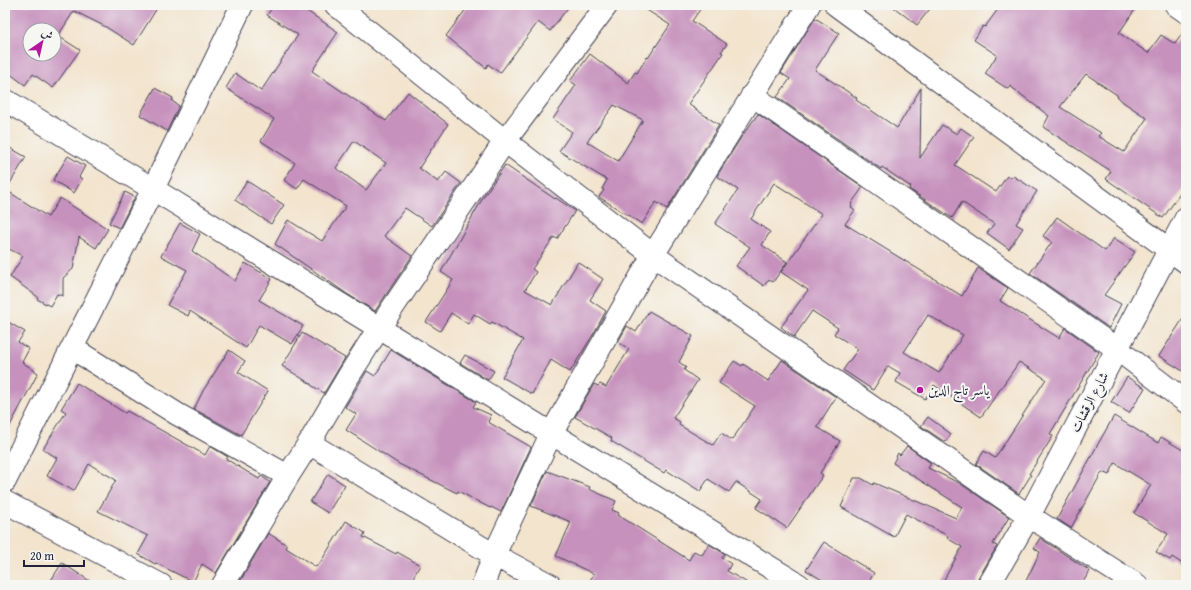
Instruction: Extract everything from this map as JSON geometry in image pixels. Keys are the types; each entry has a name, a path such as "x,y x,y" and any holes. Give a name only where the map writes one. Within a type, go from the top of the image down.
{"street":[{"path":"5,481 153,189 242,5"},
{"path":"336,5 505,141 653,255 1029,516 1137,585"},
{"path":"223,585 379,328 505,141 607,5"},
{"path":"482,585 494,555 552,434 653,255 809,5"},
{"path":"836,5 1178,256"},
{"path":"1176,5 1186,12"},
{"path":"752,95 1117,349 1186,402"},
{"path":"5,100 799,585"},
{"name":"شارع الرقشات","path":"989,585 1029,516 1117,349 1178,256 1186,218"},
{"path":"72,348 177,414 288,476"},
{"path":"309,443 494,555 550,585"},
{"path":"5,502 161,585"}],"building":[{"path":"5,5 159,5 134,45 106,27 74,11 62,30 62,22 22,22 22,62 62,62 62,39 80,50 53,88 33,74 25,85 5,70"},
{"path":"274,5 298,5 338,32 312,71 386,121 408,92 448,124 419,168 438,182 446,172 461,183 432,226 405,208 384,236 412,256 375,311 347,294 275,244 288,220 322,241 346,206 304,179 297,189 284,180 295,163 261,141 274,119 226,88 235,73 261,91 298,35 267,15","holes":["354,141 386,163 366,190 336,168"]},
{"path":"469,5 570,5 550,31 538,22 500,73 488,64 486,68 446,36"},
{"path":"639,5 703,5 692,21 727,44 721,52 723,53 688,104 719,125 667,209 656,202 642,224 599,197 604,190 602,189 607,180 559,151 572,132 553,119 576,85 570,81 590,54 628,83 635,72 637,73 647,57 648,58 670,25","holes":["614,105 643,120 618,161 587,142"]},
{"path":"891,5 933,5 917,25"},
{"path":"1001,5 1138,5 1119,33 1148,53 1161,35 1175,44 1186,28 1186,185 1163,218 1106,179 1111,171 1043,127 1049,116 1010,86 1008,89 985,74 997,55 974,40 983,26 985,27","holes":["1086,74 1117,95 1123,102 1147,118 1124,152 1098,136 1101,133 1060,107"]},
{"path":"815,18 839,33 815,70 857,98 856,100 897,128 921,88 920,158 942,125 957,134 961,128 974,137 955,165 996,192 1007,176 1011,178 1013,176 1037,191 1016,224 1023,228 1009,249 987,233 994,224 962,202 952,218 909,189 911,187 882,167 881,169 777,97 790,79 781,73"},
{"path":"155,88 173,98 172,101 179,106 167,131 140,115"},
{"path":"758,114 863,187 851,204 851,207 855,210 845,224 962,296 978,268 1008,288 1000,301 1059,338 1065,328 1099,352 1050,434 1053,436 1029,474 1031,475 1019,494 976,464 984,451 995,458 1046,379 1019,362 981,417 934,385 925,399 896,382 900,373 888,366 873,390 843,370 858,349 834,334 838,328 812,311 794,337 781,327 808,290 781,272 822,214 774,183 751,219 770,232 762,245 787,262 773,282 769,279 764,286 736,266 750,247 715,224 738,190 717,176 740,139","holes":["928,315 963,335 939,373 904,352"]},
{"path":"5,145 26,157 6,190 48,217 60,198 108,229 96,248 79,237 73,269 63,278 63,296 57,294 50,306 37,299 38,297 10,277 23,256 5,247"},
{"path":"68,156 85,166 79,177 82,179 74,193 53,180"},
{"path":"505,165 575,211 557,239 554,237 532,269 536,272 525,290 552,305 578,262 603,279 590,300 606,311 570,372 551,360 532,394 502,377 523,340 492,322 490,324 474,314 468,324 451,313 440,331 426,322 453,280 441,272 484,196"},
{"path":"247,181 284,205 271,224 235,200"},
{"path":"125,192 135,197 119,228 109,223"},
{"path":"1057,217 1105,251 1114,238 1135,252 1104,295 1121,304 1109,328 1030,273 1052,242 1043,236"},
{"path":"180,223 200,234 192,251 235,281 245,263 272,279 259,300 303,326 292,344 259,325 246,348 190,311 188,316 167,305 187,270 161,256"},
{"path":"649,311 693,336 679,362 686,367 684,370 698,380 673,418 680,422 679,425 713,445 721,433 732,440 755,406 719,383 734,361 742,366 743,364 768,381 782,360 836,397 817,427 840,441 820,473 823,475 787,528 756,508 762,499 736,482 729,492 708,479 700,491 666,470 664,473 611,441 612,438 575,417 594,384 598,386 600,384 606,387 629,349 618,342 627,326 636,332"},
{"path":"1186,314 1186,373 1159,356"},
{"path":"5,320 25,332 18,342 29,349 22,362 38,373 5,435"},
{"path":"302,333 345,358 324,393 282,366"},
{"path":"229,350 245,361 238,372 268,391 241,435 194,409 203,391"},
{"path":"391,350 476,402 473,407 491,415 488,422 531,447 501,512 491,507 490,508 458,491 457,493 399,464 346,430 356,414 345,407 367,371 375,376"},
{"path":"465,355 494,371 488,380 460,363"},
{"path":"1127,377 1145,388 1129,413 1111,402"},
{"path":"77,383 125,413 127,411 205,455 210,446 228,457 226,459 259,479 261,476 270,482 216,573 202,564 193,582 138,554 148,536 98,511 116,480 89,464 74,491 47,476 57,458 43,449 66,412 61,409"},
{"path":"1114,416 1158,443 1161,437 1186,452 1186,566 1172,557 1170,560 1156,552 1168,534 1134,513 1151,485 1115,463 1109,475 1102,472 1071,528 1057,519"},
{"path":"928,417 951,434 945,442 921,426"},
{"path":"907,446 931,463 928,468 961,484 1009,517 993,544 997,546 978,579 977,585 941,585 962,547 947,538 948,536 906,514 894,537 841,507 854,478 861,478 873,485 874,483 956,518 962,507 893,463 898,453 900,455"},
{"path":"547,471 590,487 589,489 616,501 612,510 619,513 618,515 689,560 694,551 702,555 709,544 725,554 722,558 731,564 727,571 751,585 587,585 594,574 556,556 571,522 531,506"},
{"path":"328,474 345,485 328,513 310,502"},
{"path":"346,521 365,533 363,537 396,554 397,552 420,565 409,585 238,585 268,533 287,545 286,548 316,567"},
{"path":"1040,538 1090,571 1081,585 1024,585 1040,552 1034,548"},
{"path":"824,542 874,573 867,585 830,585 806,570"},
{"path":"62,563 96,585 48,585"}],"place":[{"name":"ياسر تاج الدين","path":"920,390"}]}
